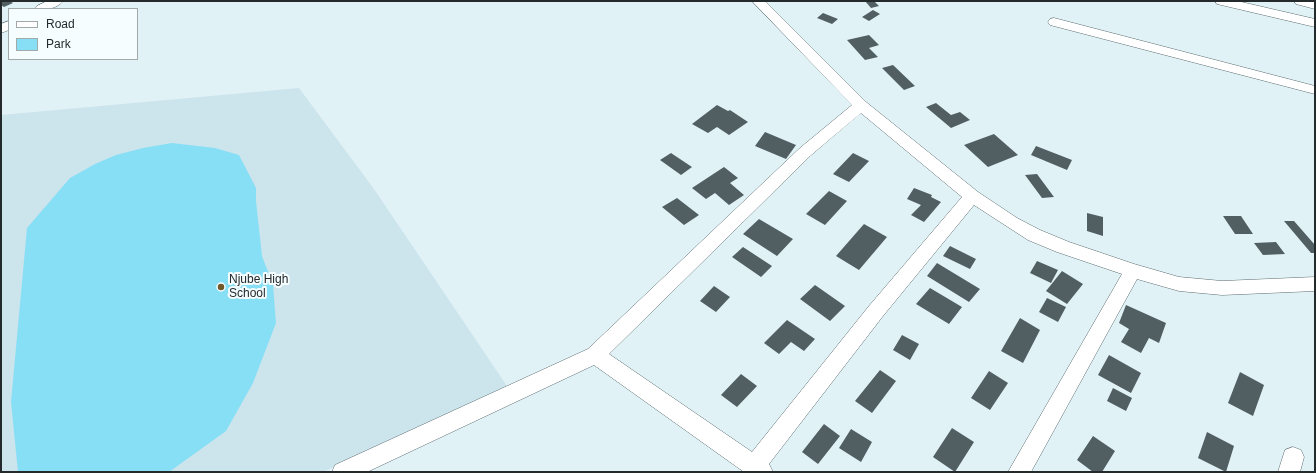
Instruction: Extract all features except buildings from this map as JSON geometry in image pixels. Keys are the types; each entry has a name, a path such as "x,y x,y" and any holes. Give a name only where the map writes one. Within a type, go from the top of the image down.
{"street":[{"path":"43,8 57,1"},
{"path":"758,1 862,105 972,196 1011,222 1034,235 1063,247 1133,271 1179,284 1222,288 1315,284"},
{"path":"1221,1 1315,23"},
{"path":"1302,1 1315,4"},
{"path":"1054,22 1315,90"},
{"path":"343,472 595,355 805,152 862,105"},
{"path":"595,355 758,469 876,311 972,196"},
{"path":"1019,472 1133,271"}],"shaded area":[{"name":"Njube High School","path":"299,88 374,189 507,386 323,472 1,472 1,115"}],"green space":[{"path":"172,143 215,148 239,155 256,188 262,256 273,285 276,323 253,383 226,431 169,472 18,472 11,402 27,228 70,178 95,164 116,155"}],"place":[{"name":"Njube High School","path":"221,287"}]}
